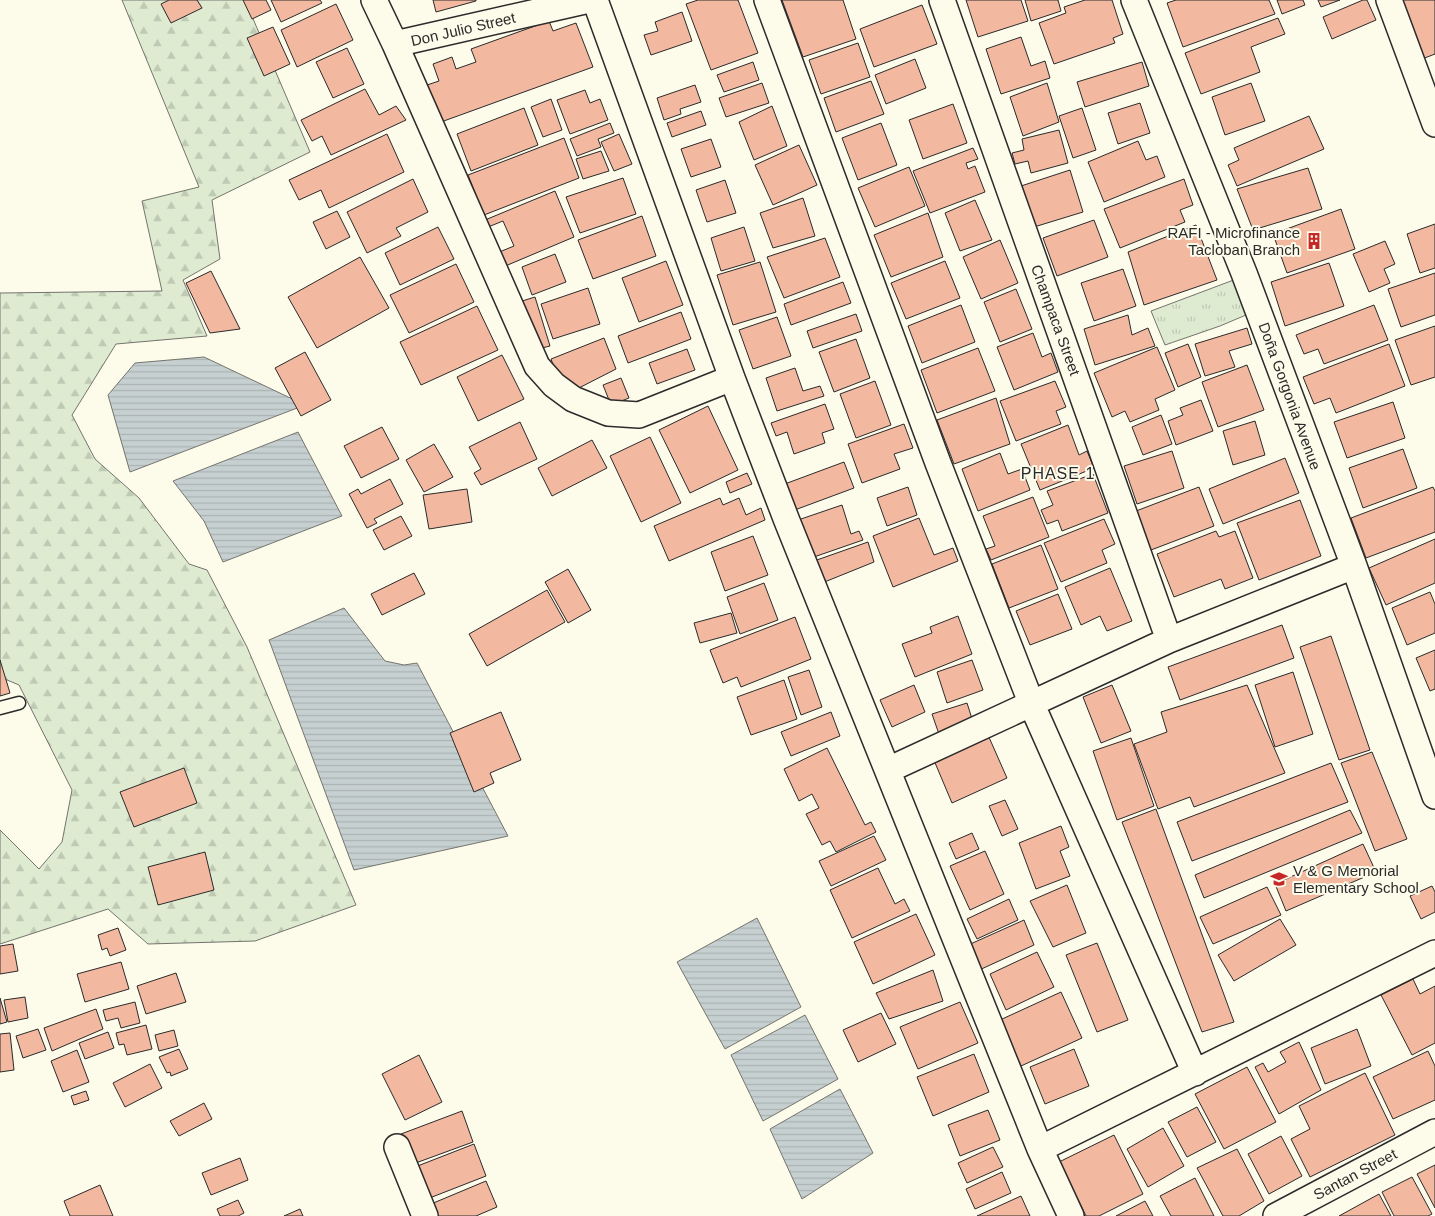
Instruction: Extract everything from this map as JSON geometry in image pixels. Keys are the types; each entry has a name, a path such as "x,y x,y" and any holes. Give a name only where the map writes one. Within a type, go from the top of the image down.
{"street":[{"path":"374,0 537,366 554,386 573,399 608,414 640,415 732,378"},
{"name":"Don Julio Street","path":"395,44 589,0"},
{"path":"595,0 732,378 787,520 1040,1148 1071,1216"},
{"path":"767,0 935,454 1032,706 1195,1073"},
{"name":"Champaca Street","path":"942,0 1170,640"},
{"name":"Doña Gorgonia Avenue","path":"1134,0 1244,273 1354,566 1435,796"},
{"path":"1389,0 1435,124"},
{"path":"888,770 1032,706 1170,640 1354,566"},
{"path":"1040,1148 1435,953"},
{"name":"Santan Street","path":"1276,1216 1435,1132"},
{"path":"397,1146 425,1216"}],"lane":[{"path":"0,708 19,703"}],"green space":[{"path":"122,0 245,0 310,152 212,200 220,259 183,280 207,336 116,344 72,415 95,459 139,498 189,564 207,570 247,647 356,905 255,941 148,944 108,909 0,944 0,830 39,869 62,842 72,790 19,685 0,677 0,293 162,291 142,201 199,187"},
{"path":"1239,278 1253,312 1220,326 1165,345 1151,311"}],"shaded area":[{"path":"204,357 305,405 130,472 108,395 135,363"},
{"path":"298,432 342,516 223,562 204,521 173,481"},
{"path":"344,608 385,661 404,665 417,663 508,836 354,870 269,640"},
{"path":"757,918 801,1007 725,1049 677,962"},
{"path":"805,1015 838,1079 763,1121 731,1055"},
{"path":"840,1089 873,1153 802,1199 770,1129"}],"building":[{"path":"169,0 197,0 202,8 171,23 161,4"},
{"path":"243,0 266,0 271,10 252,19"},
{"path":"271,0 320,0 322,3 281,22"},
{"path":"433,0 476,0 476,1 436,12"},
{"path":"698,0 738,0 758,53 711,70 686,4"},
{"path":"782,0 843,0 856,39 803,57"},
{"path":"966,0 1021,0 1028,21 978,37"},
{"path":"1025,0 1058,0 1061,11 1031,21"},
{"path":"1085,0 1112,0 1123,34 1113,38 1115,43 1054,64 1039,23 1066,13 1064,7"},
{"path":"1176,0 1269,0 1275,14 1183,47 1167,3"},
{"path":"1277,0 1303,0 1305,5 1282,14"},
{"path":"1318,0 1340,0 1321,7"},
{"path":"1367,0 1376,20 1332,39 1323,17"},
{"path":"1401,0 1435,0 1435,54 1422,59"},
{"path":"336,4 353,40 297,67 281,30"},
{"path":"922,5 937,44 874,67 860,29"},
{"path":"682,12 692,41 651,55 644,35 658,31 655,22"},
{"path":"1278,18 1285,34 1251,47 1260,72 1201,94 1185,53"},
{"path":"549,21 553,31 576,23 593,67 441,122 427,85 439,81 433,64 452,57 456,69 476,62 471,49"},
{"path":"273,27 290,64 264,76 247,38"},
{"path":"1021,37 1031,66 1045,61 1050,78 1001,94 986,49"},
{"path":"858,43 870,77 821,94 809,60"},
{"path":"347,48 364,84 333,98 316,62"},
{"path":"915,59 926,88 886,104 875,75"},
{"path":"753,62 759,80 724,92 717,75"},
{"path":"1142,62 1149,86 1085,107 1077,82"},
{"path":"871,81 884,114 836,132 824,98"},
{"path":"762,83 769,103 726,117 719,98"},
{"path":"1047,83 1059,122 1023,136 1010,97"},
{"path":"1251,83 1265,121 1225,135 1212,97"},
{"path":"695,85 701,102 680,109 681,114 664,120 657,98"},
{"path":"365,89 379,115 396,106 406,120 331,155 322,136 312,141 301,120"},
{"path":"585,90 590,103 600,99 608,120 570,134 557,100"},
{"path":"551,99 562,130 543,137 531,107"},
{"path":"1140,103 1150,133 1118,144 1108,113"},
{"path":"953,104 967,143 923,159 909,120"},
{"path":"772,106 787,146 754,160 739,122"},
{"path":"524,108 538,145 471,171 457,134"},
{"path":"1082,108 1096,150 1073,158 1059,116"},
{"path":"701,111 706,125 672,137 667,123"},
{"path":"1309,116 1324,149 1237,186 1228,165 1239,160 1234,148"},
{"path":"610,123 614,133 598,139 601,147 577,156 570,139"},
{"path":"881,123 897,165 858,180 842,138"},
{"path":"1059,130 1068,163 1031,173 1028,161 1015,164 1012,153 1024,150 1022,139"},
{"path":"387,134 404,172 329,208 321,190 299,200 289,180"},
{"path":"619,134 632,164 614,171 601,142"},
{"path":"564,138 579,178 484,215 468,175"},
{"path":"711,139 721,167 691,177 681,149"},
{"path":"1138,141 1146,160 1157,156 1165,177 1104,202 1088,162"},
{"path":"799,145 817,185 773,205 755,165"},
{"path":"973,148 978,159 966,163 968,169 975,166 985,192 930,213 913,171"},
{"path":"601,151 609,171 583,179 576,159"},
{"path":"909,167 925,206 875,227 858,188"},
{"path":"1308,168 1322,209 1253,230 1237,189"},
{"path":"1070,170 1083,212 1034,227 1021,186"},
{"path":"623,178 636,214 580,233 566,197"},
{"path":"413,179 428,212 396,228 401,236 367,253 347,212"},
{"path":"1184,179 1193,205 1180,210 1185,222 1120,248 1104,209"},
{"path":"725,180 736,213 707,222 696,190"},
{"path":"555,191 574,237 503,267 497,253 514,246 503,221 488,227 485,220"},
{"path":"803,198 815,236 773,248 760,213"},
{"path":"975,200 992,240 960,251 945,213"},
{"name":"RAFI - Microfinance Tacloban Branch","path":"1341,209 1355,249 1287,273 1273,234"},
{"path":"337,211 350,237 326,249 313,222"},
{"path":"928,213 943,257 891,277 874,235"},
{"path":"642,216 656,256 593,279 578,240"},
{"path":"1094,220 1108,257 1057,276 1043,238"},
{"path":"1435,224 1435,268 1420,273 1407,234"},
{"path":"1196,225 1217,280 1144,305 1128,252"},
{"path":"438,227 454,259 400,285 385,253"},
{"path":"744,227 755,261 721,271 711,238"},
{"path":"825,238 840,277 784,298 767,257"},
{"path":"1000,240 1018,283 981,299 963,257"},
{"path":"1385,241 1395,264 1384,269 1390,283 1369,292 1353,254"},
{"path":"555,254 566,282 532,295 522,267"},
{"path":"360,257 389,308 317,348 288,297"},
{"path":"666,261 683,305 639,322 622,278"},
{"path":"945,261 960,298 906,319 891,283"},
{"path":"760,262 776,312 733,325 717,275"},
{"path":"1329,263 1344,306 1285,326 1271,282"},
{"path":"456,264 474,302 409,333 390,295"},
{"path":"1123,269 1136,306 1094,321 1081,283"},
{"path":"211,271 240,329 210,333 186,283"},
{"path":"1435,273 1435,315 1401,327 1388,289"},
{"path":"843,282 851,303 791,325 784,304"},
{"path":"588,288 600,324 553,339 541,304"},
{"path":"1016,289 1032,329 1000,342 984,302"},
{"path":"535,297 550,346 534,350 519,302"},
{"path":"961,305 975,342 922,363 908,326"},
{"path":"1374,305 1388,340 1324,364 1318,349 1304,354 1296,335"},
{"path":"477,306 498,350 421,385 400,342"},
{"path":"681,312 691,339 628,363 618,336"},
{"path":"856,314 862,331 813,348 807,331"},
{"path":"1128,315 1132,335 1148,328 1155,346 1095,365 1084,329"},
{"path":"777,317 791,356 753,369 739,330"},
{"path":"1435,326 1435,377 1411,385 1395,340"},
{"path":"1247,328 1252,344 1229,351 1235,367 1205,376 1195,344"},
{"path":"1033,333 1042,357 1051,353 1058,372 1014,390 997,347"},
{"path":"604,338 616,369 575,390 558,378 551,359"},
{"path":"856,339 870,378 834,392 819,352"},
{"path":"1188,344 1201,377 1178,387 1165,353"},
{"path":"1389,344 1405,386 1336,413 1330,398 1314,404 1303,377"},
{"path":"1157,347 1175,390 1155,399 1159,410 1130,422 1125,411 1112,417 1094,373"},
{"path":"978,348 995,391 937,413 921,370"},
{"path":"687,349 695,370 657,384 649,363"},
{"path":"305,352 331,400 301,416 275,368"},
{"path":"502,355 524,399 478,421 457,377"},
{"path":"1247,365 1264,410 1218,427 1202,382"},
{"path":"795,368 803,391 820,386 824,396 777,411 766,378"},
{"path":"621,378 629,398 611,405 603,385"},
{"path":"875,381 891,425 856,438 840,394"},
{"path":"1055,381 1066,407 1056,411 1061,424 1016,441 1000,401"},
{"path":"996,398 1010,444 954,464 937,420"},
{"path":"1201,400 1213,431 1176,445 1168,421 1183,415 1180,408"},
{"path":"1393,402 1405,438 1347,458 1334,422"},
{"path":"825,404 834,429 822,433 825,443 794,454 787,432 776,436 771,423"},
{"path":"708,406 738,470 690,493 659,430"},
{"path":"1161,415 1172,444 1143,455 1132,427"},
{"path":"1255,421 1265,455 1233,465 1223,431"},
{"path":"520,422 537,459 481,485 474,473 481,469 469,447"},
{"path":"904,424 913,448 894,454 900,469 862,483 848,444"},
{"path":"1068,425 1079,455 1087,451 1094,468 1040,490 1021,444"},
{"path":"382,427 399,459 361,478 344,446"},
{"path":"650,437 681,503 641,522 610,456"},
{"path":"592,440 607,468 552,496 538,468"},
{"path":"434,444 453,477 424,492 406,460"},
{"path":"1403,449 1417,488 1363,508 1349,468"},
{"path":"1172,451 1184,488 1137,504 1124,466"},
{"path":"1000,453 1008,474 1022,469 1030,490 978,511 962,469"},
{"path":"1285,458 1299,493 1223,524 1209,489"},
{"path":"844,462 854,488 792,511 782,485"},
{"path":"747,473 752,484 730,493 726,482"},
{"path":"1093,474 1108,513 1062,531 1058,520 1047,524 1041,510 1053,505 1047,491"},
{"path":"390,479 403,504 374,519 377,523 367,528 349,494 358,489 361,494"},
{"path":"908,487 917,515 887,526 877,498"},
{"path":"1199,487 1214,526 1151,550 1136,511"},
{"path":"1433,487 1435,491 1435,532 1366,558 1351,518"},
{"path":"467,489 472,522 429,529 423,495"},
{"path":"1033,497 1049,537 991,560 986,549 995,546 983,516"},
{"path":"720,498 723,505 739,498 746,515 761,508 765,520 669,561 654,526"},
{"path":"1300,500 1321,556 1259,580 1237,523"},
{"path":"842,505 851,534 859,531 863,540 811,558 798,520"},
{"path":"401,516 412,536 384,550 373,530"},
{"path":"919,518 934,555 953,548 958,561 893,587 873,536"},
{"path":"1104,519 1115,544 1102,550 1107,563 1061,582 1044,543"},
{"path":"1216,531 1219,537 1235,531 1253,578 1225,589 1221,579 1174,597 1157,554"},
{"path":"753,536 768,575 725,591 711,552"},
{"path":"1435,539 1435,583 1386,605 1369,568"},
{"path":"868,542 874,562 822,583 814,561"},
{"path":"1041,545 1058,589 1009,608 992,564"},
{"path":"1110,568 1132,621 1107,631 1100,616 1081,625 1065,587"},
{"path":"568,569 591,610 568,623 545,582"},
{"path":"414,573 425,594 382,615 371,594"},
{"path":"764,583 778,620 740,634 727,597"},
{"path":"547,590 565,622 487,666 469,634"},
{"path":"1430,592 1435,604 1435,633 1407,645 1392,608"},
{"path":"1058,594 1072,629 1030,645 1016,611"},
{"path":"731,613 737,633 700,643 694,623"},
{"path":"958,616 972,654 915,677 902,644 932,633 930,627"},
{"path":"795,617 811,659 741,687 737,677 723,683 710,650"},
{"path":"1282,625 1294,658 1180,700 1168,667"},
{"path":"1331,636 1370,750 1339,760 1300,647"},
{"path":"1435,650 1435,689 1430,691 1416,658"},
{"path":"0,660 10,693 0,696"},
{"path":"972,660 983,690 947,703 937,672"},
{"path":"809,670 822,707 801,715 788,677"},
{"path":"1293,672 1313,734 1275,747 1255,685"},
{"path":"784,680 797,719 751,735 737,697"},
{"path":"914,685 925,712 892,727 880,700"},
{"path":"1112,685 1131,731 1101,743 1083,697"},
{"path":"1247,685 1285,773 1194,807 1190,797 1158,809 1134,744 1167,732 1161,712"},
{"path":"967,703 974,725 940,737 932,714"},
{"path":"501,712 521,760 490,773 494,783 474,792 450,733"},
{"path":"831,712 840,736 791,756 781,732"},
{"path":"988,735 1007,778 952,803 933,758"},
{"path":"1131,738 1154,806 1117,820 1093,751"},
{"path":"827,748 865,825 871,822 876,832 836,852 830,841 822,845 806,814 819,808 812,794 799,801 784,769"},
{"path":"1372,752 1407,839 1375,851 1341,763"},
{"path":"1331,763 1348,802 1192,861 1177,822"},
{"path":"184,768 197,803 134,827 120,792"},
{"path":"1005,800 1018,829 1002,836 989,806"},
{"path":"1156,809 1234,1022 1202,1032 1122,822"},
{"path":"1350,810 1362,833 1204,898 1195,875"},
{"path":"1061,826 1069,847 1060,851 1070,876 1036,889 1019,843"},
{"path":"972,833 979,849 956,859 949,843"},
{"path":"874,836 886,860 831,886 819,861"},
{"path":"1363,844 1376,872 1286,911 1275,884"},
{"path":"985,851 1004,894 970,910 950,866"},
{"path":"205,852 214,890 158,905 148,867"},
{"path":"878,868 895,904 904,899 910,911 852,938 830,890"},
{"path":"1067,885 1086,933 1053,947 1030,901"},
{"path":"1432,886 1435,892 1435,912 1421,919 1410,896"},
{"path":"1267,887 1281,915 1213,944 1200,917"},
{"path":"1009,899 1018,920 977,939 967,919"},
{"path":"916,914 935,955 873,984 854,942"},
{"path":"1280,919 1296,945 1234,981 1218,955"},
{"path":"1024,920 1034,945 977,971 966,946"},
{"path":"118,928 126,950 110,956 107,948 102,950 98,935"},
{"path":"1097,943 1128,1020 1097,1032 1066,955"},
{"path":"13,944 18,971 0,974 0,946"},
{"path":"1037,952 1054,987 1006,1010 990,974"},
{"path":"121,962 129,989 85,1002 77,974"},
{"path":"933,970 943,1001 889,1019 876,993"},
{"path":"176,973 186,1002 146,1014 137,986"},
{"path":"1413,979 1420,994 1435,986 1435,1043 1412,1055 1381,995"},
{"path":"1061,992 1082,1038 1021,1066 1000,1020"},
{"path":"25,997 28,1018 8,1022 4,1000"},
{"path":"0,998 7,1022 0,1024"},
{"path":"135,1002 140,1023 121,1028 118,1018 106,1021 103,1010"},
{"path":"960,1002 978,1043 918,1069 900,1027"},
{"path":"96,1009 103,1029 52,1051 44,1028"},
{"path":"881,1013 896,1044 858,1062 843,1030"},
{"path":"146,1025 152,1049 127,1055 124,1044 119,1045 116,1033"},
{"path":"38,1029 46,1050 23,1058 16,1036"},
{"path":"1357,1029 1371,1066 1325,1084 1311,1048"},
{"path":"174,1030 178,1046 159,1051 155,1035"},
{"path":"108,1032 114,1048 85,1059 79,1043"},
{"path":"10,1033 14,1070 0,1072 0,1034"},
{"path":"1299,1042 1321,1090 1279,1114 1255,1067 1263,1063 1268,1072 1286,1062 1280,1052"},
{"path":"179,1049 188,1069 171,1076 170,1072 167,1073 159,1057"},
{"path":"1074,1049 1089,1086 1045,1104 1030,1067"},
{"path":"77,1050 89,1082 63,1092 51,1061"},
{"path":"1428,1051 1435,1066 1435,1100 1393,1119 1373,1077"},
{"path":"974,1054 989,1092 933,1116 917,1077"},
{"path":"419,1055 442,1102 405,1120 382,1074"},
{"path":"150,1064 162,1088 125,1107 113,1083"},
{"path":"1247,1067 1276,1122 1224,1149 1195,1094"},
{"path":"1365,1073 1395,1135 1310,1177 1291,1139 1310,1129 1299,1106"},
{"path":"86,1091 89,1100 74,1105 71,1096"},
{"path":"204,1103 212,1119 179,1136 170,1121"},
{"path":"1197,1107 1216,1142 1187,1157 1168,1122"},
{"path":"988,1110 1000,1140 960,1156 948,1125"},
{"path":"462,1111 473,1142 413,1164 401,1134"},
{"path":"1163,1128 1184,1166 1148,1187 1127,1149"},
{"path":"1114,1135 1143,1194 1099,1216 1086,1216 1059,1162"},
{"path":"1281,1136 1302,1176 1269,1194 1248,1154"},
{"path":"474,1144 486,1176 427,1199 415,1167"},
{"path":"993,1147 1003,1167 967,1183 958,1163"},
{"path":"1237,1149 1264,1201 1239,1216 1223,1216 1197,1168"},
{"path":"240,1158 248,1180 211,1195 202,1173"},
{"path":"1435,1165 1435,1208 1417,1174"},
{"path":"1002,1172 1011,1193 975,1209 966,1189"},
{"path":"1412,1177 1432,1214 1428,1216 1394,1216 1382,1192"},
{"path":"1195,1178 1214,1216 1171,1216 1160,1196"},
{"path":"486,1181 497,1207 476,1216 436,1216 431,1204"},
{"path":"100,1185 113,1216 70,1216 64,1201"},
{"path":"1379,1194 1391,1216 1339,1216"},
{"path":"1021,1196 1030,1216 977,1216"},
{"path":"238,1200 244,1213 238,1216 220,1216 217,1209"},
{"path":"1145,1201 1153,1216 1116,1216"},
{"path":"300,1209 303,1216 284,1216"}],"place":[{"name":"RAFI - Microfinance Tacloban Branch","path":"1314,241"},
{"name":"V & G Memorial Elementary School","path":"1279,879"}],"district":[{"name":"PHASE 1","path":"1058,473"}]}
